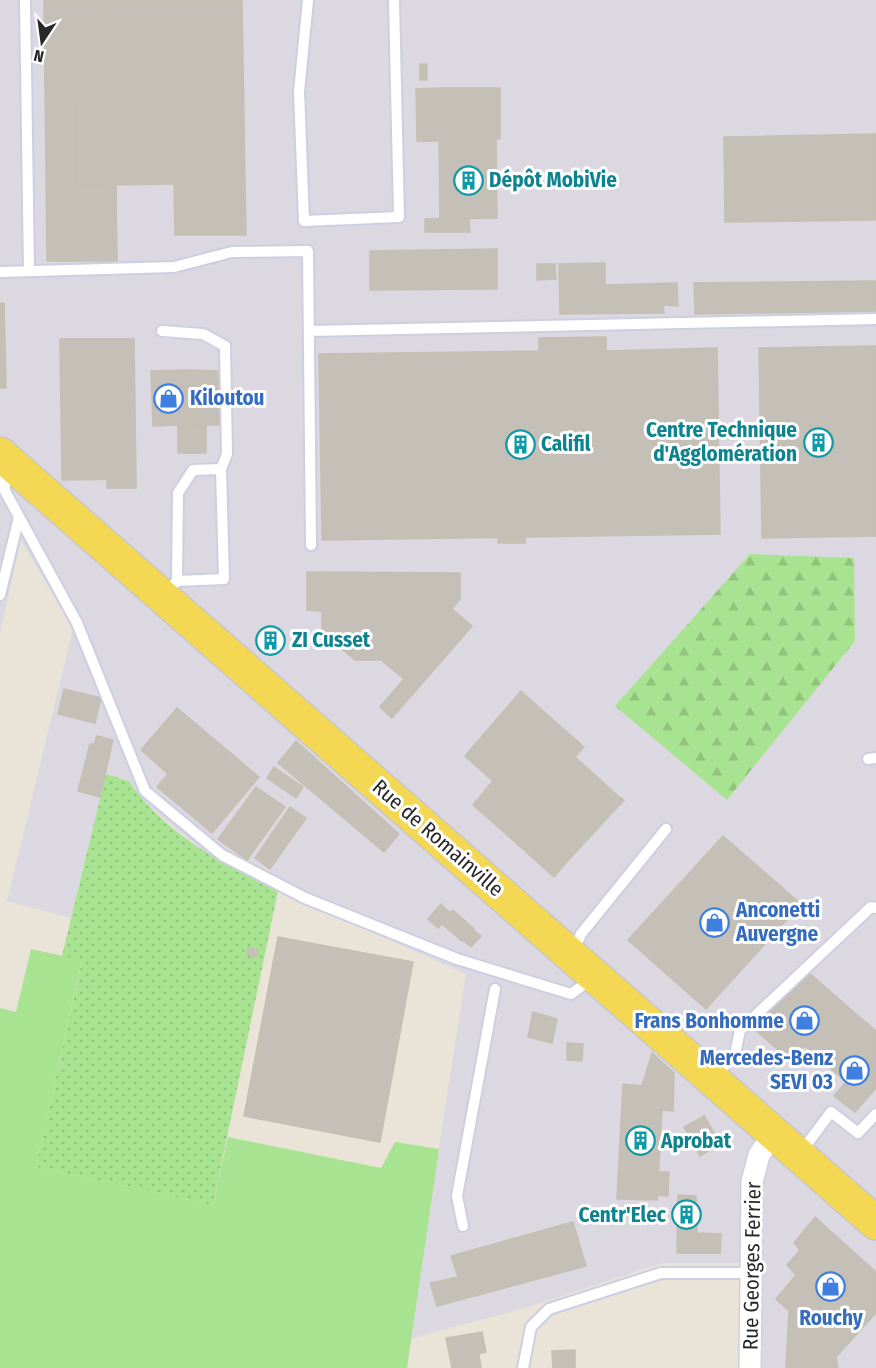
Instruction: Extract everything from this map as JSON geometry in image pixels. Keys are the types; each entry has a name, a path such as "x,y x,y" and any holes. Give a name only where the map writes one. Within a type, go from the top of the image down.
{"main road":[{"name":"Rue de Romainville","path":"2,455 170,589 571,955 876,1223"}],"street":[{"name":"Rue Georges Ferrier","path":"750,1368 750,1273 754,1170 759,1155 774,1133"}],"lane":[{"path":"25,0 29,271"},
{"path":"308,0 299,92 304,221 399,217 394,0"},
{"path":"0,272 174,267 232,252 308,250 311,545"},
{"path":"309,331 876,319"},
{"path":"162,331 203,334 225,346 227,454 221,469 224,579 170,589 178,493 193,470 221,469"},
{"path":"2,455 5,490 76,623 145,791 222,855 305,898 457,959 571,994 596,976"},
{"path":"0,595 19,517"},
{"path":"571,955 581,934 666,829"},
{"path":"713,1079 735,1054 740,1030 871,907 876,908"},
{"path":"463,1226 457,1196 495,989"},
{"path":"799,1155 831,1112 858,1133 876,1114"},
{"path":"524,1368 531,1327 549,1309 661,1273 750,1273"}],"shaded area":[{"path":"0,0 876,0 876,1368 762,1368 759,1263 662,1263 525,1308 409,1339 466,974 252,879 206,853 143,802 129,781 106,774 71,918 7,901 73,629 21,540 0,632"}],"green space":[{"path":"750,554 854,558 855,641 727,800 615,706"},
{"path":"106,774 129,781 158,815 176,831 216,859 278,891 213,1205 36,1167 82,961 62,956"},
{"path":"31,949 82,960 36,1167 213,1205 228,1137 381,1168 395,1142 439,1149 407,1368 0,1368 0,1008 16,1012"}],"building":[{"path":"44,0 103,0 104,100 76,100 76,185 116,185 117,261 47,261"},
{"path":"103,0 242,0 245,183 105,185"},
{"path":"420,64 427,64 427,80 420,80"},
{"name":"Dépôt MobiVie","path":"440,88 440,94 456,94 456,88 473,88 473,94 486,93 486,88 500,88 500,139 496,139 497,218 440,219 439,141 417,141 416,89"},
{"path":"440,88 456,88 456,94 440,94"},
{"path":"473,88 486,88 486,93 473,94"},
{"path":"76,100 104,100 105,185 76,185"},
{"path":"876,134 876,220 725,222 724,137"},
{"path":"245,183 246,235 175,235 174,184"},
{"path":"469,218 470,232 425,232 425,219"},
{"path":"497,249 497,289 370,290 370,251"},
{"path":"605,263 605,285 677,283 678,306 663,305 664,313 560,314 559,264"},
{"path":"537,264 555,264 556,279 537,280"},
{"path":"876,281 876,311 695,314 694,283"},
{"path":"0,303 4,303 6,388 0,388"},
{"name":"Califil","path":"606,337 606,351 717,348 720,534 322,540 319,354 539,351 539,338"},
{"path":"60,339 134,339 136,479 62,480"},
{"name":"Centre Technique d'Agglomération","path":"876,346 876,536 762,538 759,348"},
{"name":"Kiloutou","path":"185,370 186,425 206,424 206,453 178,453 178,425 153,426 151,371"},
{"path":"185,370 219,371 221,425 186,425"},
{"path":"136,479 136,488 107,488 107,480"},
{"path":"498,537 525,537 525,543 498,543"},
{"path":"307,572 460,573 460,599 452,609 437,596 381,660 355,660 322,632 322,611 307,610"},
{"path":"437,596 472,626 392,718 380,707 404,679 381,660"},
{"name":"ZI Cusset","path":"263,631 278,631 278,649 264,650"},
{"path":"64,689 101,698 95,723 58,714"},
{"path":"521,691 542,710 486,775 465,756"},
{"path":"177,708 259,777 212,833 157,787 168,774 141,750"},
{"path":"542,710 584,747 506,834 473,805 493,781 486,775"},
{"path":"97,736 113,740 100,797 78,791 90,744 94,744"},
{"path":"296,741 399,834 384,852 278,763"},
{"path":"575,757 617,795 559,860 564,865 554,877 506,834"},
{"path":"274,767 303,787 296,798 267,778"},
{"path":"256,787 285,807 247,860 218,839"},
{"path":"617,795 624,800 564,865 559,860"},
{"path":"290,807 306,818 270,869 255,858"},
{"name":"Anconetti Auvergne","path":"723,836 801,904 706,1009 628,940"},
{"path":"441,904 450,913 453,910 474,929 462,941 442,924 438,928 428,919"},
{"path":"473,930 481,936 471,947 463,940"},
{"path":"278,937 413,962 380,1142 244,1116"},
{"path":"248,948 258,950 256,957 247,955"},
{"name":"Frans Bonhomme","path":"807,971 855,1013 818,1057 805,1046 791,1061 754,1029"},
{"path":"533,1012 557,1019 552,1043 528,1037"},
{"name":"Mercedes-Benz SEVI 03","path":"855,1013 876,1031 876,1088 855,1112 834,1096 846,1082 818,1057"},
{"path":"567,1043 583,1044 582,1061 567,1060"},
{"name":"Aprobat","path":"652,1053 674,1073 673,1111 662,1110 657,1200 617,1199 623,1084 642,1086"},
{"path":"704,1116 721,1144 700,1156 684,1127"},
{"path":"659,1172 669,1172 668,1196 657,1195"},
{"name":"Centr'Elec","path":"678,1195 696,1196 697,1233 721,1234 720,1253 677,1253"},
{"name":"Rouchy","path":"815,1217 876,1272 876,1313 836,1357 838,1368 786,1368 789,1311 776,1299 796,1275 787,1265 800,1250 794,1243"},
{"path":"573,1222 586,1266 437,1306 430,1283 458,1277 451,1256"},
{"path":"482,1332 486,1352 479,1354 481,1368 452,1368 446,1338"},
{"path":"575,1350 575,1368 553,1368 552,1351"}],"place":[{"name":"Dépôt MobiVie","path":"468,180"},
{"name":"Kiloutou","path":"169,398"},
{"name":"Centre Technique d'Agglomération","path":"818,442"},
{"name":"Califil","path":"520,444"},
{"name":"ZI Cusset","path":"271,640"},
{"name":"Anconetti Auvergne","path":"715,922"},
{"name":"Frans Bonhomme","path":"805,1021"},
{"name":"Mercedes-Benz SEVI 03","path":"854,1070"},
{"name":"Aprobat","path":"640,1141"},
{"name":"Centr'Elec","path":"687,1215"},
{"name":"Rouchy","path":"831,1287"}]}
